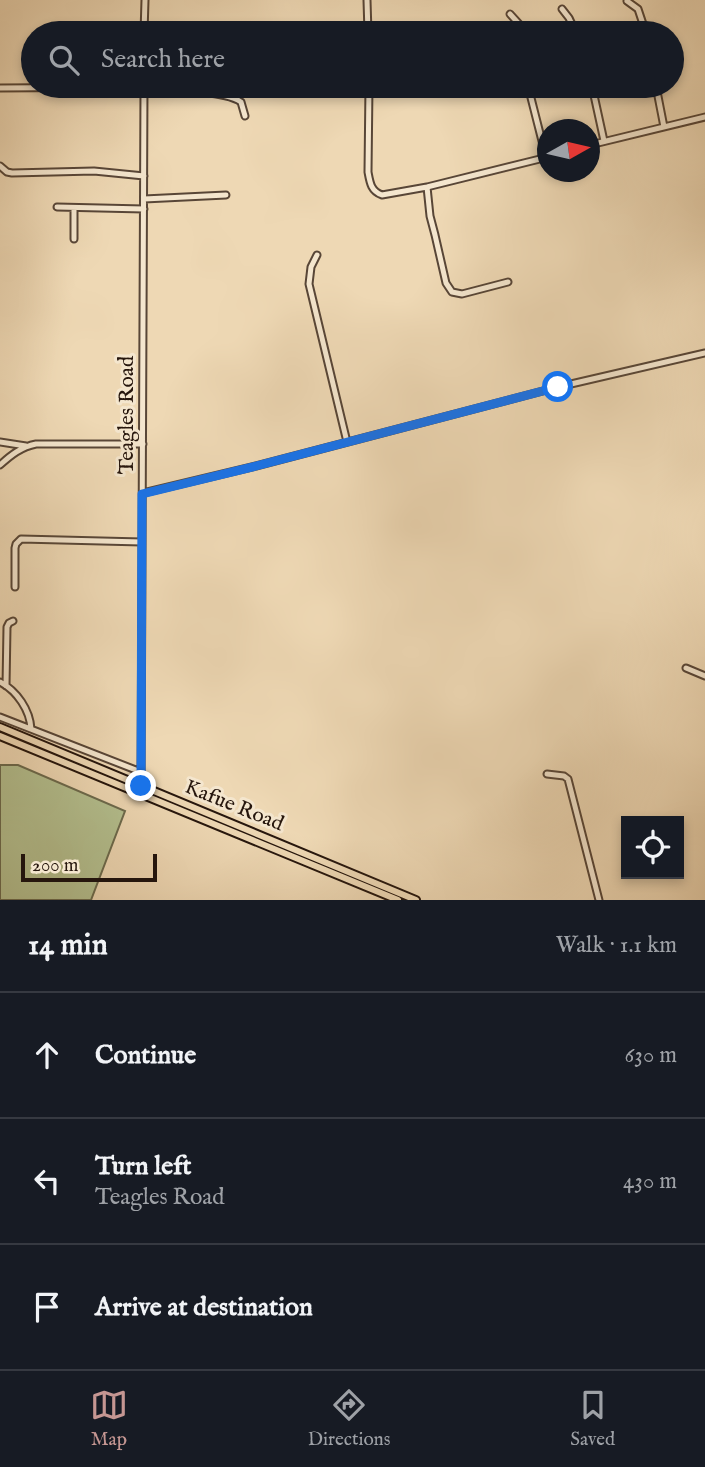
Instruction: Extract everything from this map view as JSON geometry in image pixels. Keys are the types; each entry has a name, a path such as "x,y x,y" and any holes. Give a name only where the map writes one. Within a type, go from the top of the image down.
{"main road":[{"name":"Kafue Road","path":"0,727 416,900"},
{"name":"Kafue Road","path":"0,736 398,900"}],"street":[{"path":"144,21 145,0"},
{"path":"367,0 368,21"},
{"path":"627,1 638,9 642,21"},
{"path":"562,9 570,21"},
{"path":"510,14 517,21"},
{"path":"0,88 21,88"},
{"name":"Teagles Road","path":"141,786 144,98"},
{"path":"234,98 241,102 245,116"},
{"path":"369,98 368,172 370,184 375,192 382,195 427,187 537,160"},
{"path":"531,98 537,120"},
{"path":"595,98 604,141"},
{"path":"658,98 664,127"},
{"path":"600,142 705,117"},
{"path":"0,166 12,173 94,171 144,176"},
{"path":"427,187 430,216 446,283 452,292 462,294 508,282"},
{"path":"144,199 226,195"},
{"path":"57,207 144,209"},
{"path":"74,208 74,239"},
{"path":"317,255 311,267 309,284 348,442"},
{"path":"142,494 558,387 705,353"},
{"path":"0,442 26,446"},
{"path":"0,465 12,453 36,444 143,444"},
{"path":"15,587 16,544 21,539 142,542"},
{"path":"13,621 7,627 3,684 23,705 31,729"},
{"path":"686,668 705,676"},
{"path":"0,717 141,772"},
{"path":"547,774 568,779 599,900"}],"green space":[{"path":"0,765 18,765 125,811 91,900 0,900"}],"route":[{"path":"141,786 142,494 558,387"}]}
